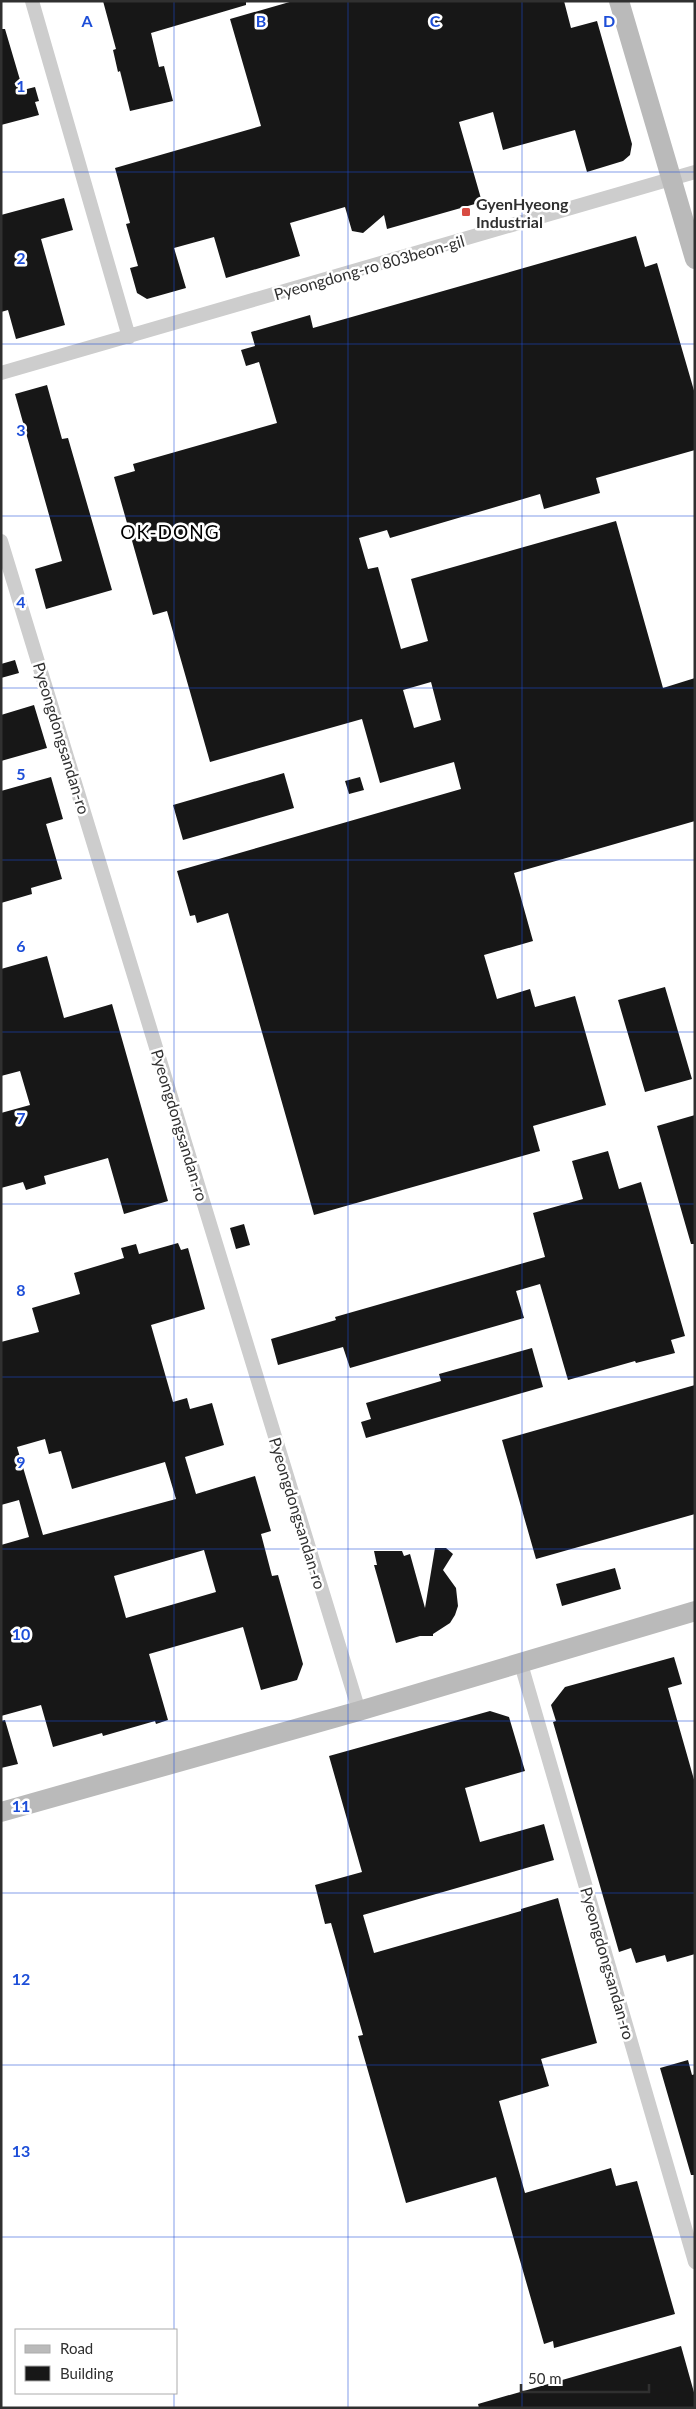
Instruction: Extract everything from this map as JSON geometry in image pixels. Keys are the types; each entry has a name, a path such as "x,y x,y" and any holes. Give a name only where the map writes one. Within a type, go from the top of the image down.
{"street":[{"path":"32,1 130,337"},
{"path":"620,1 695,259"},
{"name":"Pyeongdong-ro 803beon-gil","path":"1,373 695,172"},
{"name":"Pyeongdongsandan-ro","path":"1,540 359,1711"},
{"path":"1,1812 359,1711 695,1611"},
{"name":"Pyeongdongsandan-ro","path":"521,1664 695,2262"}],"building":[{"path":"103,1 246,1 246,5 151,33 159,67 164,66 173,101 130,111 120,71 118,72 113,50 116,49"},
{"path":"293,1 564,1 571,28 597,21 632,144 630,155 623,161 587,172 575,130 503,150 493,112 459,122 482,202 387,229 384,215 363,233 352,231 345,207 290,223 300,256 226,278 214,237 174,248 186,288 147,299 137,293 130,268 138,266 126,224 130,223 115,168 261,126 230,19"},
{"path":"1,29 5,29 23,90 35,87 39,101 35,102 39,115 1,125"},
{"path":"64,198 73,230 41,239 65,325 16,339 8,310 1,312 1,215"},
{"path":"636,236 645,267 657,263 695,394 695,450 596,478 600,493 544,509 540,494 390,538 387,530 359,538 368,569 378,567 401,649 428,641 411,579 616,521 663,688 695,678 695,821 514,873 533,941 484,955 497,999 530,989 535,1007 575,996 606,1105 533,1126 540,1151 314,1215 228,913 197,923 195,915 190,916 177,871 461,789 454,762 380,783 362,719 210,762 167,611 153,615 114,477 135,471 133,464 277,423 259,362 246,366 241,350 255,346 251,332 310,315 313,328","holes":["431,682 441,720 414,728 403,690"]},
{"path":"47,385 62,439 68,438 112,590 46,609 35,569 62,561 15,394"},
{"path":"15,660 19,673 1,678 1,664"},
{"path":"34,705 47,748 1,761 1,715"},
{"path":"284,773 294,808 183,840 173,805"},
{"path":"51,777 63,819 46,824 62,879 31,888 32,894 1,903 1,791"},
{"path":"360,777 364,790 349,794 345,781"},
{"path":"47,956 64,1018 112,1004 168,1201 124,1214 108,1158 44,1176 46,1184 26,1190 23,1182 1,1188 1,1113 30,1105 20,1071 1,1076 1,969"},
{"path":"665,987 692,1079 645,1092 618,1000"},
{"path":"695,1115 695,1244 691,1244 657,1126"},
{"path":"608,1151 619,1189 641,1182 685,1336 671,1340 675,1353 636,1363 635,1361 568,1380 540,1284 516,1291 524,1318 350,1368 343,1347 278,1365 271,1339 336,1320 335,1317 545,1257 533,1213 583,1199 572,1161"},
{"path":"244,1224 250,1245 236,1249 230,1228"},
{"path":"178,1243 181,1250 188,1248 205,1309 151,1325 173,1402 187,1398 190,1409 212,1403 224,1445 185,1457 196,1494 255,1476 271,1531 261,1534 272,1576 278,1575 303,1664 297,1680 261,1690 243,1627 149,1654 168,1720 156,1724 155,1721 103,1736 102,1733 53,1747 41,1705 1,1716 1,1545 29,1537 19,1500 1,1505 1,1342 39,1332 32,1308 80,1294 74,1273 124,1258 121,1248 136,1244 139,1254","holes":["45,1439 49,1454 61,1451 72,1489 165,1462 176,1499 43,1535 17,1447","204,1550 216,1592 126,1618 114,1576"]},
{"path":"532,1348 543,1387 366,1438 361,1422 371,1419 366,1403 441,1381 439,1374"},
{"path":"695,1385 695,1514 536,1559 502,1440"},
{"path":"435,1548 446,1548 453,1554 443,1570 456,1588 458,1606 455,1615 450,1623 433,1634 433,1636 420,1636 396,1643 374,1565 377,1565 374,1551 402,1551 404,1556 410,1554 425,1608"},
{"path":"615,1568 621,1589 562,1606 556,1584"},
{"path":"674,1657 682,1684 668,1688 695,1783 695,1954 667,1962 665,1955 636,1963 631,1948 619,1952 553,1722 556,1721 551,1705 565,1687"},
{"path":"490,1711 509,1717 525,1771 465,1788 480,1842 544,1824 554,1860 363,1915 374,1953 521,1911 521,1909 558,1898 597,2043 541,2059 549,2086 499,2101 525,2193 611,2168 616,2186 637,2181 675,2314 554,2348 553,2341 544,2344 496,2177 406,2203 358,2036 363,2035 331,1923 325,1924 315,1885 362,1872 329,1756"},
{"path":"5,1720 18,1764 1,1768 1,1721"},
{"path":"688,2060 692,2075 695,2074 695,2175 691,2175 660,2068"},
{"path":"681,2346 695,2396 695,2408 479,2408 478,2404"}],"place":[{"name":"GyenHyeong Industrial","path":"466,212"}],"district":[{"name":"OK-DONG","path":"170,531"}]}
